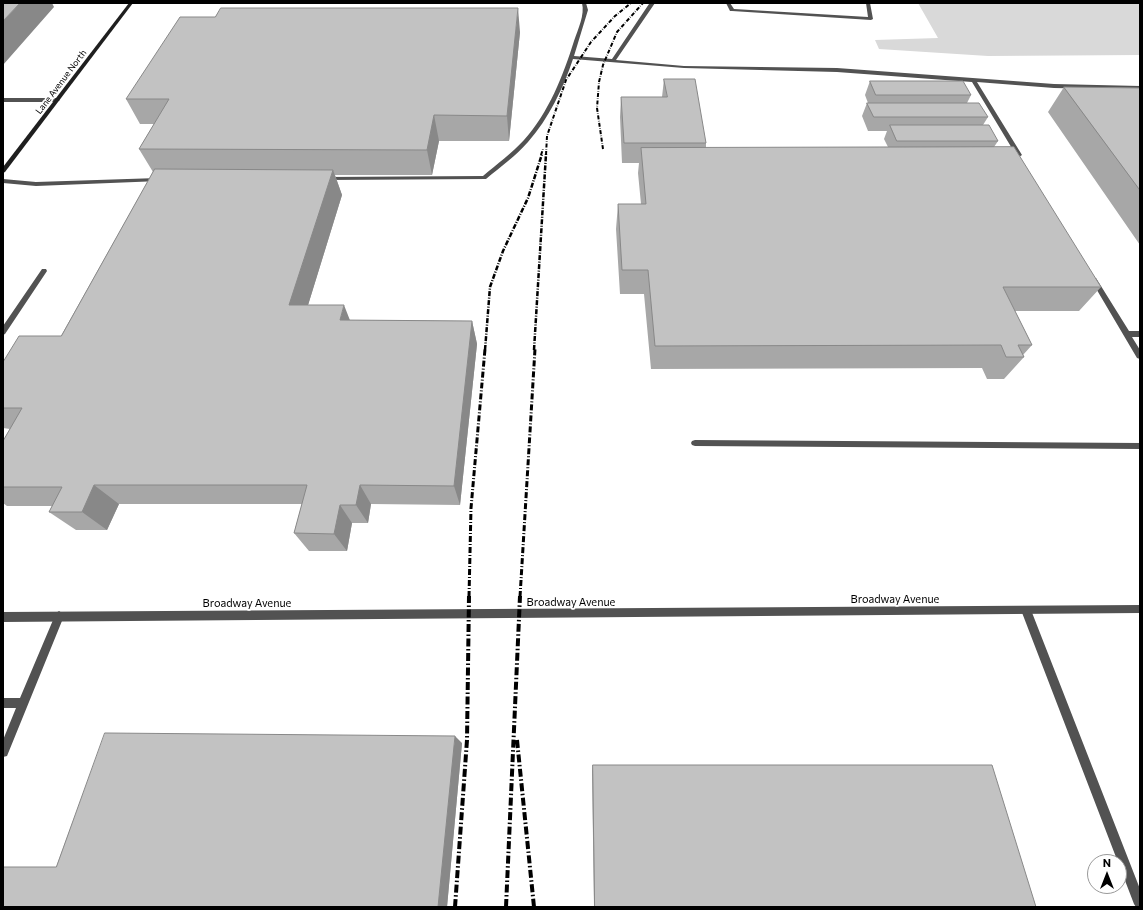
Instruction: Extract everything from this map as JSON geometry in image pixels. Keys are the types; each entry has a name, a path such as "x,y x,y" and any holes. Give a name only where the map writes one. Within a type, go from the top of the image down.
{"main road":[{"name":"Lane Avenue North","path":"3,171 132,3"}],"street":[{"path":"318,179 484,178 525,142 548,113 572,57 586,10 584,3"},
{"path":"613,61 653,3"},
{"path":"728,3 732,10 871,19 868,3"},
{"path":"572,57 684,67 837,70 1054,86 1140,88"},
{"path":"974,80 1022,161"},
{"path":"3,100 58,100"},
{"path":"3,181 36,184 168,180"},
{"path":"3,332 44,271"},
{"path":"1091,274 1140,356"},
{"path":"1128,334 1140,334"},
{"path":"695,443 1140,446"},
{"name":"Broadway Avenue","path":"3,617 1140,609"},
{"path":"1026,610 1140,904"},
{"path":"3,752 59,616"},
{"path":"3,703 23,703"}],"shaded area":[{"path":"918,3 1140,3 1140,55 988,56 879,49 875,40 938,38"}],"building":[{"path":"3,3 20,3 3,21"},
{"path":"221,8 518,8 507,116 434,115 427,150 139,149 169,99 126,99 180,17 215,17"},
{"path":"664,79 695,79 706,143 624,143 621,97 667,97"},
{"path":"870,81 963,81 971,95 876,95"},
{"path":"1064,87 1140,88 1140,190"},
{"path":"867,103 979,103 988,117 874,117"},
{"path":"890,125 989,125 998,141 897,141"},
{"path":"1014,147 1101,287 1003,287 1032,345 1018,345 1024,357 1006,357 1001,345 655,346 648,270 622,270 618,204 646,204 641,148"},
{"path":"155,169 333,170 289,305 344,305 340,320 472,321 454,486 360,485 356,505 340,505 334,534 294,533 307,485 94,485 82,512 49,512 62,487 3,487 3,441 22,408 3,408 3,362 19,336 61,336"},
{"path":"105,733 455,736 438,907 3,907 3,867 56,867"},
{"path":"593,765 992,765 1036,907 595,907"}],"railway":[{"path":"546,155 547,136 566,80 591,42 615,16 631,3"},
{"path":"603,149 597,108 599,82 603,65 617,32 643,3"},
{"path":"541,155 543,149"},
{"path":"485,350 490,287 503,251 528,198 542,154"},
{"path":"534,350 546,154"},
{"path":"469,597 471,508 485,349"},
{"path":"520,597 535,349"},
{"path":"455,907 467,740 469,596"},
{"path":"506,907 520,596"},
{"path":"517,740 534,907"}]}
